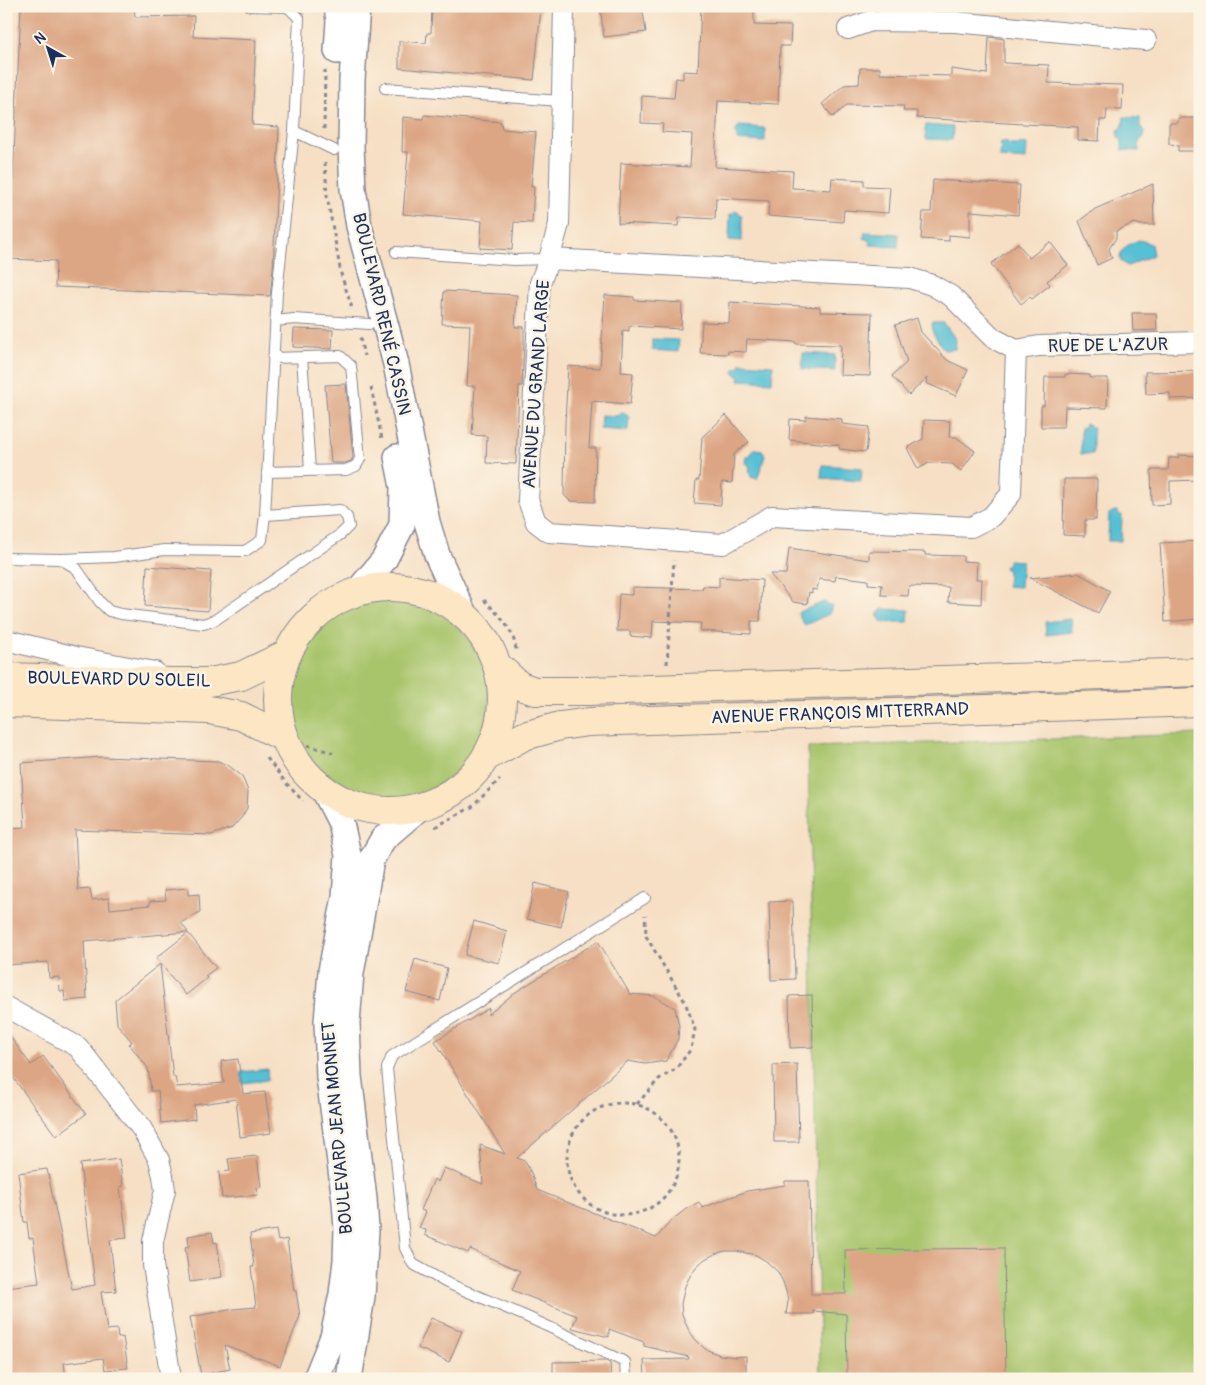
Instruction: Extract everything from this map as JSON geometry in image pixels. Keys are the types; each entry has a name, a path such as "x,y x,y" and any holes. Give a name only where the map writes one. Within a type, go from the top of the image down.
{"main road":[{"path":"384,587 412,589 472,605 484,637 507,660 499,727 488,756 470,779 446,796 419,808 394,811 370,810 346,802 315,797 308,775 294,758 274,745 279,682 287,654 304,627 328,606 357,592 384,587"},
{"name":"BOULEVARD DU SOLEIL","path":"6,677 209,682 241,676 287,654"},
{"name":"AVENUE FRANÇOIS MITTERRAND","path":"507,660 520,686 534,691 588,691 1200,672"},
{"name":"AVENUE FRANÇOIS MITTERRAND","path":"488,756 524,736 560,726 590,722 1200,702"},
{"name":"BOULEVARD DU SOLEIL","path":"6,703 208,710 241,716 274,745"}],"street":[{"name":"BOULEVARD RENÉ CASSIN","path":"337,6 339,21 334,150 338,191 344,229 380,367 403,487 402,525 384,560 357,592"},
{"name":"BOULEVARD RENÉ CASSIN","path":"357,6 352,80 351,147 353,188 359,226 396,364 427,522 437,556 472,605"},
{"name":"AVENUE DU GRAND LARGE","path":"564,6 558,224 549,259 540,283 528,500 536,522 549,532 676,541"},
{"path":"848,29 871,21 954,14 1146,40"},
{"path":"549,259 910,278 932,284 951,296 993,338 1016,350 1010,494 991,517 971,528 772,516 723,544 676,541"},
{"name":"RUE DE L'AZUR","path":"1016,350 1040,346 1200,342"},
{"path":"6,640 76,657 209,682"},
{"name":"BOULEVARD JEAN MONNET","path":"315,797 341,823 348,855 345,897 331,971 327,1022 329,1077 345,1201 347,1229 346,1261 342,1294 332,1337 316,1379"},
{"name":"BOULEVARD JEAN MONNET","path":"349,1379 362,1296 366,1230 349,1076 347,1023 351,973 370,860 383,839 419,808"},
{"path":"6,1007 78,1047 142,1129 159,1160 165,1190 156,1223 152,1253 171,1379"}],"lane":[{"path":"6,558 61,559 114,557 164,550 245,551 262,540 278,283 294,131 299,18 288,7 250,6"},
{"path":"385,88 562,101"},
{"path":"294,131 334,150"},
{"path":"396,252 514,260 549,259"},
{"path":"275,322 294,319 369,324"},
{"path":"267,472 346,470 356,466 360,458 351,366 340,356 273,358"},
{"path":"302,357 310,470"},
{"path":"61,559 76,568 100,602 109,611 203,624 215,620 341,534 349,526 347,517 340,510 265,515"},
{"path":"626,1379 625,1362 447,1283 413,1264 405,1248 387,1068 392,1056 644,898"}],"path":[{"path":"667,667 676,541"},
{"path":"472,605 506,622 515,640 507,660"},
{"path":"274,745 286,783 315,797"},
{"path":"637,1104 659,1079 676,1068 691,1049 695,1029 685,1002 646,936 644,898"},
{"path":"624,1102 637,1104 661,1117 670,1128 676,1140 679,1153 677,1173 668,1192 659,1202 648,1209 635,1214 621,1215 608,1213 584,1200 576,1190 570,1178 567,1165 567,1151 570,1138 586,1116 598,1109 610,1104 624,1102"}],"green space":[{"path":"390,600 419,604 437,612 460,629 477,652 485,670 489,699 485,728 477,746 460,769 437,786 419,794 390,798 361,794 343,786 320,769 303,746 295,728 291,699 295,670 303,652 320,629 343,612 361,604"},
{"path":"1200,734 1200,1379 820,1379 808,747"}],"water":[{"path":"1124,117 1140,118 1140,126 1144,130 1144,138 1139,142 1139,151 1122,150 1121,139 1118,138 1118,130 1123,125"},
{"path":"926,125 953,127 952,140 926,139"},
{"path":"739,126 764,128 765,141 738,140 736,133"},
{"path":"1001,142 1007,142 1007,144 1012,145 1027,145 1026,160 1000,158"},
{"path":"735,211 742,215 742,241 729,240 730,214 733,214"},
{"path":"865,232 898,234 898,247 870,245 870,241 864,238"},
{"path":"1140,240 1151,244 1153,255 1128,266 1124,264 1120,259 1120,255 1124,249 1133,242"},
{"path":"932,323 944,323 956,340 955,349 944,350 933,333"},
{"path":"652,339 679,340 678,352 652,350"},
{"path":"803,353 835,355 835,371 802,369"},
{"path":"741,363 773,365 772,382 739,380 740,377 734,371 740,367"},
{"path":"622,412 629,417 628,431 600,429 601,415 617,416"},
{"path":"1085,424 1093,428 1093,454 1081,454 1081,428"},
{"path":"755,449 762,450 765,456 757,479 751,477 749,473 750,466 745,463 746,457 751,457 751,452"},
{"path":"822,465 862,468 861,481 821,478"},
{"path":"1118,511 1119,515 1122,515 1121,541 1108,541 1109,514"},
{"path":"1008,560 1022,561 1020,587 1007,586 1008,570 1004,567 1008,564"},
{"path":"824,602 832,606 829,614 805,625 798,614 799,612"},
{"path":"882,609 909,610 908,622 882,622 878,617 878,613"},
{"path":"1071,619 1072,632 1046,635 1045,622"},
{"path":"267,1069 268,1080 242,1083 241,1072"}],"building":[{"path":"21,6 134,6 135,17 194,16 193,37 256,40 252,125 279,127 273,270 270,296 55,287 56,261 9,259"},
{"path":"432,6 541,8 534,80 399,68 399,41 426,43 427,33 431,33"},
{"path":"600,6 642,6 646,32 604,37"},
{"path":"701,6 754,6 754,25 791,26 790,46 780,46 778,104 718,101 715,167 793,171 792,188 831,190 832,178 864,180 864,186 890,187 888,213 844,210 843,222 768,216 769,201 716,198 715,219 679,217 678,226 618,223 621,163 690,167 692,134 662,132 663,124 641,123 642,96 674,98 676,78 683,79 683,71 698,72"},
{"path":"989,37 1004,39 1004,63 1049,65 1048,83 1123,85 1122,110 1107,109 1106,120 1100,120 1099,141 1078,140 1078,127 917,118 917,111 903,111 904,106 847,105 833,117 822,104 844,85 859,84 860,68 880,68 880,74 951,76 951,69 987,74"},
{"path":"424,115 501,122 502,129 536,132 531,187 534,187 532,223 514,222 512,250 480,248 482,221 403,214 408,152 402,152 403,117 423,119"},
{"path":"1178,118 1200,118 1200,151 1178,151 1178,145 1169,144 1169,123 1178,123"},
{"path":"933,180 1020,185 1018,215 970,211 970,237 949,235 949,241 921,239 923,212 931,212"},
{"path":"1153,184 1154,225 1134,223 1116,231 1116,238 1109,249 1112,258 1097,265 1079,221 1095,209"},
{"path":"1050,242 1068,265 1047,281 1050,285 1032,299 1030,297 1021,304 991,264 1018,243 1029,258"},
{"path":"444,291 517,295 515,327 524,327 524,342 522,386 519,386 516,464 486,463 487,436 472,435 475,386 467,386 470,325 442,324"},
{"path":"605,295 634,297 634,300 682,303 681,329 629,326 629,331 623,330 621,372 633,373 630,404 592,401 589,448 596,448 595,502 570,501 564,495 568,366 600,368"},
{"path":"730,302 820,307 820,312 872,313 870,376 840,375 841,345 796,344 796,342 747,339 746,352 728,351 728,354 700,353 702,322 729,323"},
{"path":"1132,313 1156,313 1157,330 1133,331"},
{"path":"917,318 921,332 947,360 968,370 956,396 926,383 927,378 909,395 892,376 907,362 895,325"},
{"path":"294,329 333,330 332,349 293,347"},
{"path":"1200,371 1200,398 1170,399 1170,393 1146,394 1145,372"},
{"path":"1065,374 1090,375 1090,378 1108,378 1107,408 1065,407 1064,427 1041,427 1041,406 1044,406 1045,377 1065,377"},
{"path":"346,384 353,457 351,461 345,463 331,463 325,385"},
{"path":"726,415 749,442 734,454 732,483 722,482 721,505 694,503 696,480 699,480 702,437"},
{"path":"806,416 842,419 842,424 869,427 866,452 839,449 839,445 789,440 790,419 806,420"},
{"path":"924,420 950,421 949,437 956,437 975,451 961,471 952,464 929,463 918,469 907,448 923,439"},
{"path":"1179,455 1200,456 1200,480 1170,481 1170,504 1152,505 1151,470 1168,470 1169,458 1179,458"},
{"path":"1064,479 1097,479 1096,520 1085,520 1085,536 1063,535"},
{"path":"1200,541 1200,619 1165,622 1160,543"},
{"path":"789,548 869,560 869,551 925,552 925,555 963,556 963,561 977,562 976,579 982,579 981,604 948,602 949,587 909,586 908,596 881,595 882,585 868,584 868,580 836,576 835,581 819,579 817,590 812,589 812,593 809,592 807,604 793,602 770,574 786,574"},
{"path":"147,566 211,571 208,611 145,606"},
{"path":"1078,573 1110,591 1098,613 1030,578"},
{"path":"719,577 762,580 760,621 751,621 751,634 700,631 701,623 653,621 652,638 630,636 630,631 617,631 619,594 632,595 632,587 702,589 703,586 719,587"},
{"path":"102,757 218,761 229,766 242,776 248,791 247,808 232,828 211,835 75,830 78,890 90,889 92,900 109,898 110,909 150,905 150,901 166,900 165,890 188,888 188,895 199,894 200,912 181,923 188,932 84,941 87,999 65,1001 64,991 60,991 59,977 49,978 48,962 6,965 6,828 25,827 21,763"},
{"path":"535,883 569,892 561,927 527,919"},
{"path":"793,901 795,979 771,980 769,902"},
{"path":"474,921 507,931 499,963 465,955"},
{"path":"188,933 216,968 186,995 156,958"},
{"path":"598,941 630,994 654,996 675,1008 679,1026 678,1039 666,1061 645,1064 628,1061 517,1158 525,1161 537,1190 656,1238 672,1220 699,1202 702,1208 747,1191 785,1185 785,1181 809,1181 811,1294 846,1294 845,1250 1004,1248 1006,1379 847,1379 846,1314 813,1311 813,1314 786,1314 788,1302 786,1291 778,1272 756,1255 725,1251 705,1259 696,1267 685,1286 681,1304 682,1314 688,1329 705,1349 720,1355 746,1356 746,1379 645,1379 644,1360 689,1359 689,1357 644,1346 644,1342 609,1329 609,1337 572,1328 577,1316 512,1290 520,1271 470,1249 468,1253 425,1235 426,1230 419,1228 426,1212 421,1210 434,1179 438,1182 444,1168 483,1184 480,1145 505,1154 435,1041 489,1008 488,1015 514,993"},
{"path":"415,959 447,968 440,1001 406,992"},
{"path":"160,964 173,1077 175,1077 177,1087 224,1083 221,1061 238,1059 243,1094 265,1092 271,1133 240,1137 236,1099 194,1105 195,1119 161,1123 158,1091 151,1091 148,1068 129,1044 132,1042 117,1024 115,1000"},
{"path":"812,995 813,1047 790,1048 789,996"},
{"path":"6,1031 31,1065 43,1056 86,1114 56,1136 6,1068"},
{"path":"797,1064 799,1142 774,1142 773,1065"},
{"path":"257,1156 261,1187 257,1188 258,1195 222,1198 219,1172 230,1171 228,1159"},
{"path":"119,1159 123,1186 120,1187 127,1238 110,1240 116,1291 101,1292 107,1330 117,1329 118,1338 123,1337 128,1368 105,1370 103,1358 64,1363 66,1379 6,1379 6,1287 39,1283 33,1238 29,1238 27,1222 24,1222 18,1173 47,1169 72,1289 95,1285 80,1164"},
{"path":"276,1230 278,1241 287,1239 294,1291 296,1291 300,1316 280,1366 225,1345 230,1369 201,1375 190,1317 256,1307 251,1267 254,1267 250,1234"},
{"path":"212,1232 214,1243 217,1242 222,1277 190,1282 185,1247 189,1246 188,1236"},
{"path":"431,1318 462,1331 449,1362 418,1348"},
{"path":"606,1361 610,1363 611,1379 553,1379 553,1362"}]}
